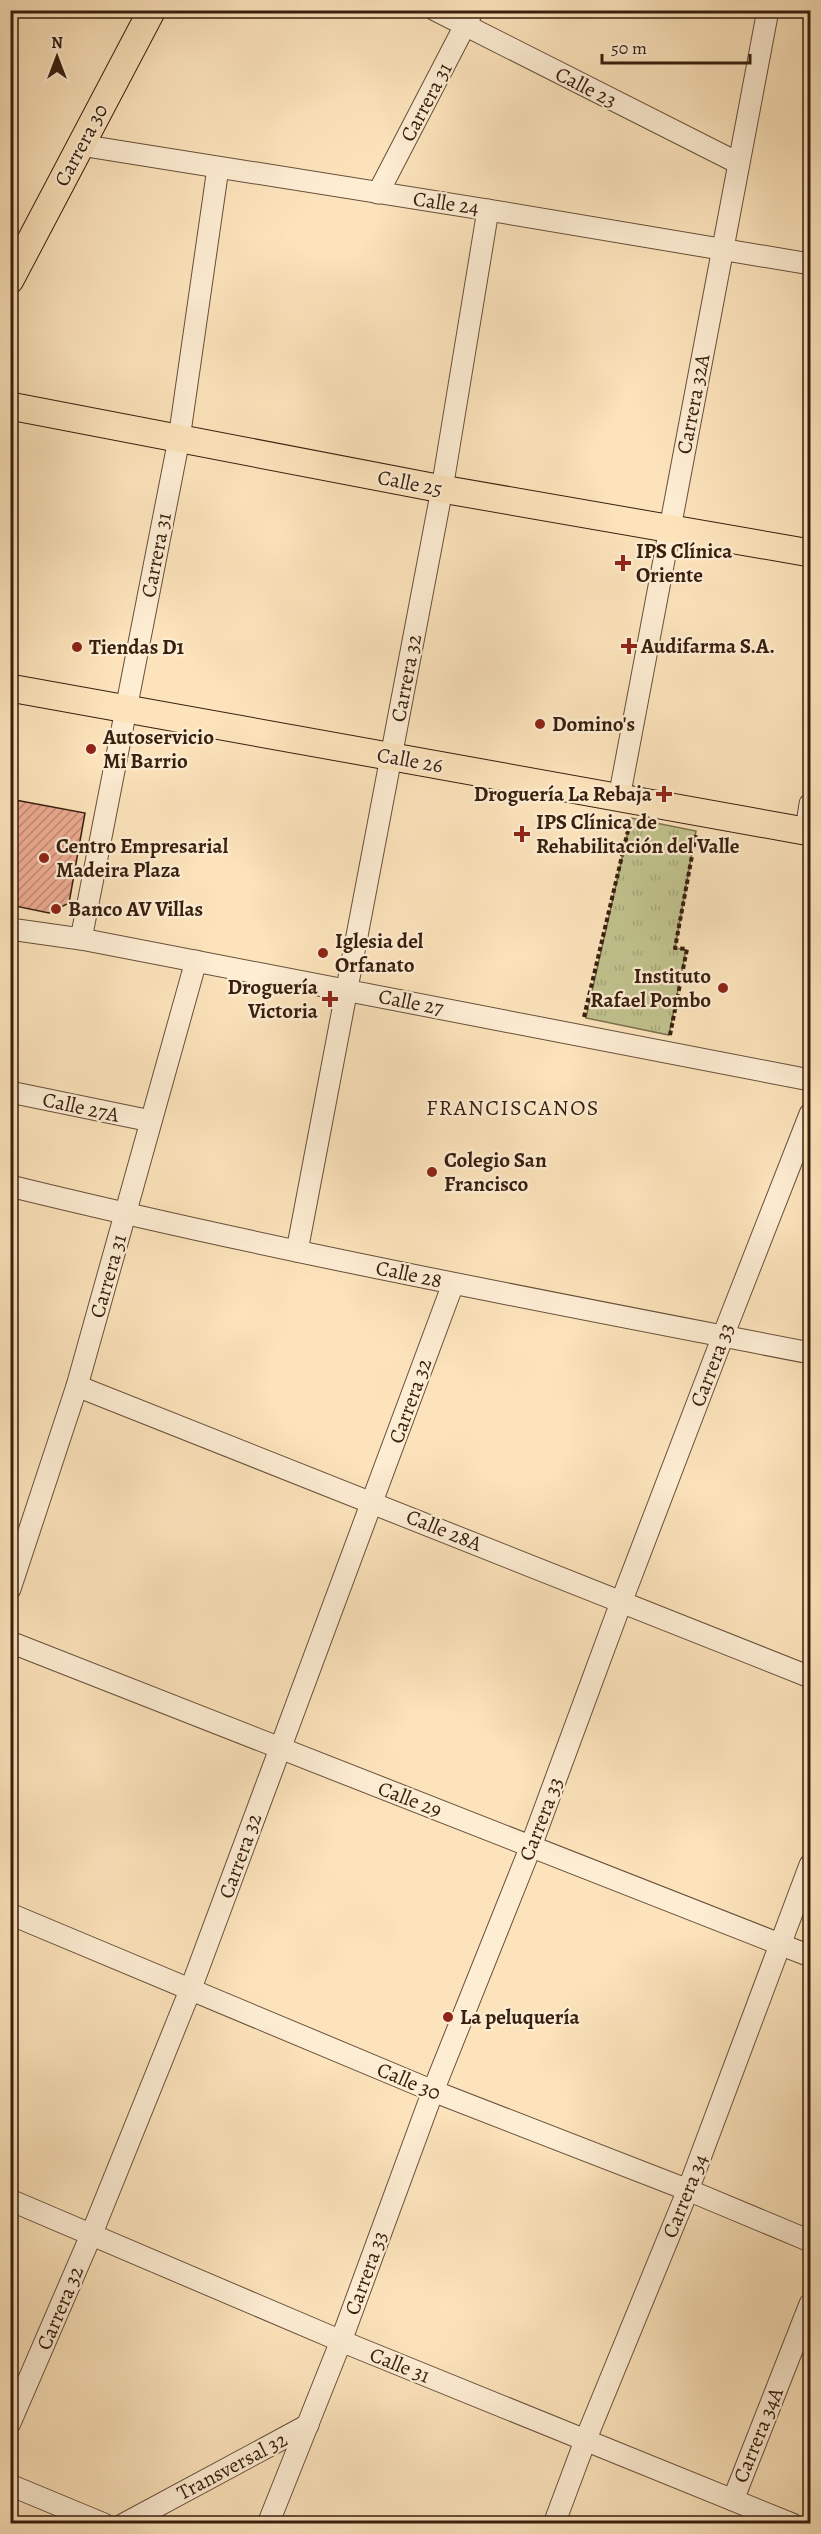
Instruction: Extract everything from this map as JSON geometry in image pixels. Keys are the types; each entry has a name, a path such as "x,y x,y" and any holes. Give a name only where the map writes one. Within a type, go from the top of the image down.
{"main road":[{"name":"Carrera 30","path":"10,280 152,10"},
{"name":"Calle 25","path":"10,406 442,489 810,553"},
{"name":"Calle 26","path":"10,688 808,832"}],"street":[{"name":"Calle 23","path":"435,10 469,18 738,162"},
{"name":"Carrera 32A","path":"627,799 669,528 768,10"},
{"name":"Carrera 31","path":"378,193 469,18"},
{"name":"Calle 24","path":"80,146 488,210 810,264"},
{"name":"Carrera 31","path":"81,939 179,439 218,168"},
{"name":"Carrera 32","path":"297,1251 442,489 488,210"},
{"path":"808,832 810,804"},
{"name":"Calle 27","path":"10,929 81,939 810,1080"},
{"name":"Carrera 31","path":"10,1589 77,1386 196,961"},
{"name":"Calle 27A","path":"10,1092 151,1121"},
{"name":"Carrera 33","path":"268,2523 341,2341 433,2091 531,1846 622,1600 810,1114"},
{"name":"Calle 28","path":"10,1186 125,1214 453,1284 810,1353"},
{"name":"Carrera 32","path":"10,2423 92,2233 191,1988 453,1284"},
{"name":"Calle 28A","path":"77,1386 622,1600 810,1677"},
{"name":"Calle 29","path":"10,1642 810,1956"},
{"name":"Carrera 34","path":"554,2523 585,2441 688,2190 782,1945 810,1865"},
{"name":"Calle 30","path":"10,1914 433,2091 688,2190 810,2241"},
{"name":"Calle 31","path":"10,2200 341,2341 792,2523"},
{"name":"Carrera 34A","path":"733,2500 810,2304"},
{"name":"Transversal 32","path":"124,2523 308,2425"},
{"path":"10,2485 104,2523"}],"path":[{"path":"579,1035 627,799"},
{"path":"666,1052 687,950 675,948 699,812"}],"green space":[{"path":"631,818 696,831 675,948 686,950 669,1035 586,1018"}],"building":[{"name":"Centro Empresarial Madeira Plaza","path":"10,799 85,813 69,903 49,913 10,905"}],"place":[{"name":"IPS Clínica Oriente","path":"623,563"},
{"name":"Audifarma S.A.","path":"629,646"},
{"name":"Tiendas D1","path":"77,647"},
{"name":"Domino's","path":"540,724"},
{"name":"Autoservicio Mi Barrio","path":"91,749"},
{"name":"Droguería La Rebaja","path":"664,794"},
{"name":"IPS Clínica de Rehabilitación del Valle","path":"522,834"},
{"name":"Centro Empresarial Madeira Plaza","path":"44,858"},
{"name":"Banco AV Villas","path":"56,909"},
{"name":"Iglesia del Orfanato","path":"323,953"},
{"name":"Instituto Rafael Pombo","path":"723,988"},
{"name":"Droguería Victoria","path":"330,999"},
{"name":"Colegio San Francisco","path":"432,1172"},
{"name":"La peluquería","path":"448,2017"}],"district":[{"name":"FRANCISCANOS","path":"513,1108"}]}
